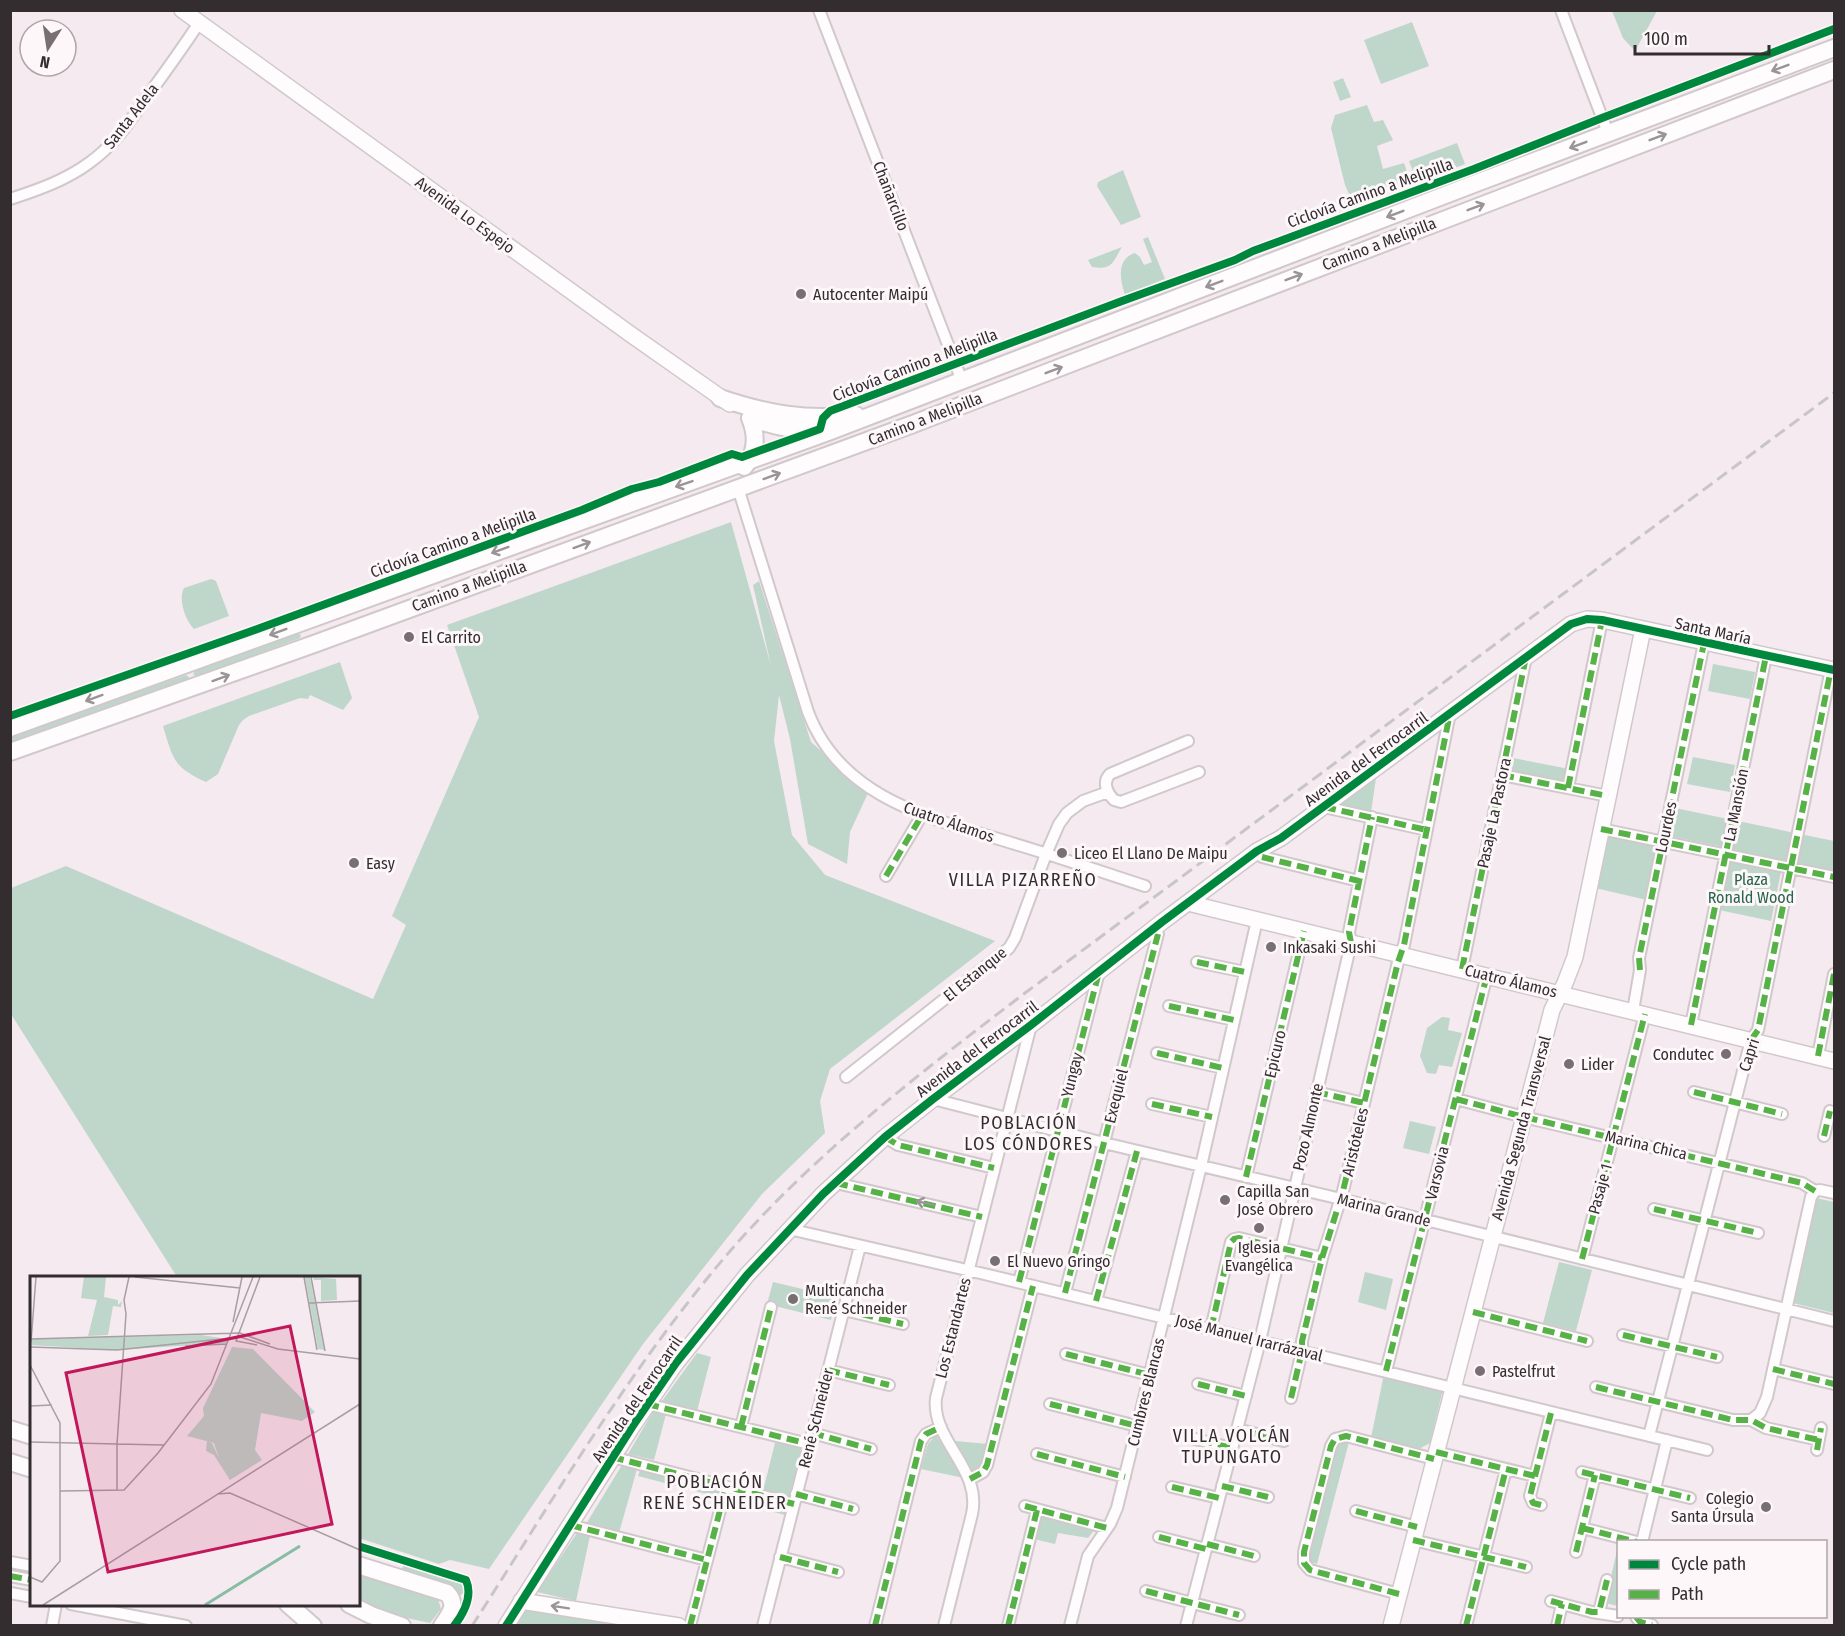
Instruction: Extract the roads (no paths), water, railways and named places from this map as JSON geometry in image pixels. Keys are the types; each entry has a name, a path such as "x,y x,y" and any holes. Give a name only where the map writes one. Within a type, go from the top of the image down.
{"main road":[{"name":"Camino a Melipilla","path":"10,728 828,432 1834,48"},
{"name":"Camino a Melipilla","path":"10,752 314,644 913,424 1834,70"},
{"path":"1345,234 1353,255"},
{"path":"727,403 785,416 823,418 875,414"},
{"path":"727,403 743,422 746,436 744,463"},
{"path":"717,496 753,450 755,437 750,418 795,430 828,432 873,430 913,424"},
{"path":"634,501 640,506 642,523"},
{"path":"306,622 314,634 314,644"},
{"path":"10,1428 30,1435"},
{"path":"10,1462 30,1468"},
{"path":"360,1566 447,1593 453,1605 451,1613 442,1626"},
{"path":"289,1606 313,1626"},
{"path":"352,1606 402,1626"}],"street":[{"name":"Avenida Lo Espejo","path":"182,10 750,418"},
{"name":"Chañarcillo","path":"819,10 962,381"},
{"path":"1561,10 1608,133"},
{"name":"Santa Adela","path":"10,199 44,188 69,176 108,147 125,128 199,23"},
{"name":"Cuatro Álamos","path":"738,488 802,696 818,736 833,757 856,778 882,796 922,815 1145,886"},
{"path":"1568,788 1594,620"},
{"name":"Santa María","path":"1594,620 1833,670"},
{"name":"Avenida del Ferrocarril","path":"506,1626 647,1404 704,1327 789,1229 885,1137 1125,950 1262,857 1281,838 1571,624 1594,620"},
{"name":"Avenida Segunda Transversal","path":"1391,1626 1552,1010 1575,957 1643,629"},
{"name":"Lourdes","path":"1639,1013 1639,958 1704,643"},
{"name":"La Mansión","path":"1691,1025 1766,656"},
{"name":"Pasaje La Pastora","path":"1462,969 1526,657"},
{"name":"Capri","path":"1649,1436 1751,1040 1758,1030 1833,670"},
{"name":"Aristóteles","path":"1291,1398 1322,1258 1341,1199 1404,945 1450,713"},
{"path":"1188,741 1110,774 1106,781 1108,792 1114,801 1121,802 1199,772"},
{"path":"1502,775 1608,796"},
{"name":"El Estanque","path":"846,1077 1010,948 1059,824 1067,813 1083,801 1108,792"},
{"path":"1323,807 1427,830"},
{"path":"886,876 922,815"},
{"name":"Pozo Almonte","path":"1186,1626 1260,1341 1351,942 1349,932 1372,817"},
{"path":"1602,829 1834,877"},
{"name":"Avenida del Ferrocarril","path":"1099,972 1118,962 1158,934 1262,848 1281,838"},
{"path":"1262,857 1359,881"},
{"name":"Cuatro Álamos","path":"1192,904 1834,1061"},
{"name":"Cumbres Blancas","path":"1070,1626 1086,1562 1115,1514 1125,1477 1201,1166 1257,920"},
{"name":"Epicuro","path":"1246,1177 1304,931"},
{"name":"Exequiel","path":"1065,1293 1158,934"},
{"path":"1197,962 1245,972"},
{"name":"Yungay","path":"1019,1282 1099,972"},
{"path":"1818,1056 1834,974"},
{"name":"Varsovia","path":"1386,1371 1487,975"},
{"path":"1168,1006 1234,1020"},
{"name":"Pasaje 1","path":"1582,1259 1613,1138 1639,1013"},
{"name":"Los Estandartes","path":"944,1626 973,1509 974,1491 936,1415 936,1398 1031,1025"},
{"path":"1157,1053 1223,1068"},
{"path":"1316,1092 1364,1103"},
{"path":"1694,1092 1782,1114"},
{"name":"Marina Grande","path":"933,1099 1104,1143 1834,1321"},
{"name":"Marina Chica","path":"1456,1099 1802,1183 1815,1191 1834,1193"},
{"path":"1152,1104 1212,1117"},
{"path":"1829,1129 1830,1111"},
{"path":"885,1137 898,1145 994,1168"},
{"path":"1096,1301 1137,1151"},
{"path":"836,1183 982,1217"},
{"path":"1596,1387 1733,1420 1751,1420 1757,1417 1763,1408 1811,1198 1815,1191"},
{"path":"1654,1209 1758,1233"},
{"name":"José Manuel Irarrázaval","path":"789,1229 1065,1293 1707,1450"},
{"path":"1211,1329 1231,1242 1234,1239 1239,1238 1322,1258"},
{"name":"René Schneider","path":"762,1626 860,1246"},
{"path":"970,1479 983,1472 987,1465 1032,1286"},
{"path":"741,1427 771,1307"},
{"path":"844,1310 903,1324"},
{"path":"1473,1312 1587,1341"},
{"path":"1623,1335 1717,1357"},
{"path":"1066,1354 1150,1375"},
{"path":"1773,1369 1834,1384"},
{"path":"828,1370 889,1385"},
{"path":"1198,1384 1246,1396"},
{"path":"647,1404 741,1427 871,1449"},
{"path":"1050,1404 1137,1426"},
{"path":"1541,1505 1533,1503 1530,1499 1551,1413"},
{"path":"1751,1420 1766,1428 1818,1445 1821,1428"},
{"path":"875,1626 921,1441 926,1434 941,1427"},
{"path":"1237,1429 1284,1441"},
{"path":"1183,1436 1232,1448"},
{"path":"1399,1594 1314,1571 1304,1563 1303,1556 1332,1446 1339,1437 1346,1436 1535,1476"},
{"path":"1642,1540 1667,1440"},
{"path":"1037,1454 1125,1477"},
{"path":"612,1457 726,1487 853,1509"},
{"path":"1466,1626 1506,1469"},
{"path":"1582,1472 1689,1498"},
{"path":"1576,1552 1595,1476"},
{"path":"1222,1486 1268,1497"},
{"path":"690,1626 726,1487"},
{"path":"1172,1487 1219,1498"},
{"path":"1025,1506 1107,1528"},
{"path":"1008,1626 1037,1510"},
{"path":"1356,1511 1484,1557 1526,1567"},
{"path":"570,1525 707,1560"},
{"path":"1582,1528 1629,1540"},
{"path":"1159,1537 1254,1556"},
{"path":"780,1557 838,1572"},
{"path":"10,1562 30,1566"},
{"path":"10,1576 30,1580"},
{"path":"1599,1612 1606,1580"},
{"path":"1146,1591 1239,1616"},
{"path":"10,1593 30,1597"},
{"path":"521,1601 679,1626"},
{"path":"1557,1626 1556,1603 1617,1615"},
{"path":"52,1626 56,1606"},
{"path":"82,1606 115,1609 186,1626"},
{"path":"1637,1618 1640,1622 1652,1625"}],"railway":[{"path":"472,1626 598,1429 665,1333 738,1242 804,1174 912,1081 1025,993 1834,393"}],"place":[{"name":"Autocenter Maipú","path":"801,294"},
{"name":"El Carrito","path":"409,637"},
{"name":"Liceo El Llano De Maipu","path":"1062,853"},
{"name":"Easy","path":"354,863"},
{"name":"Inkasaki Sushi","path":"1271,947"},
{"name":"Condutec","path":"1726,1054"},
{"name":"Lider","path":"1569,1064"},
{"name":"Capilla San José Obrero","path":"1225,1200"},
{"name":"Iglesia Evangélica","path":"1259,1228"},
{"name":"El Nuevo Gringo","path":"995,1261"},
{"name":"Multicancha René Schneider","path":"793,1299"},
{"name":"Pastelfrut","path":"1480,1371"},
{"name":"Colegio Santa Úrsula","path":"1766,1507"}],"district":[{"name":"VILLA PIZARREÑO","path":"1023,880"},
{"name":"POBLACIÓN LOS CÓNDORES","path":"1029,1133"},
{"name":"VILLA VOLCÁN TUPUNGATO","path":"1232,1446"},
{"name":"POBLACIÓN RENÉ SCHNEIDER","path":"715,1492"}],"park label":[{"name":"Plaza Ronald Wood","path":"1751,888"}]}
